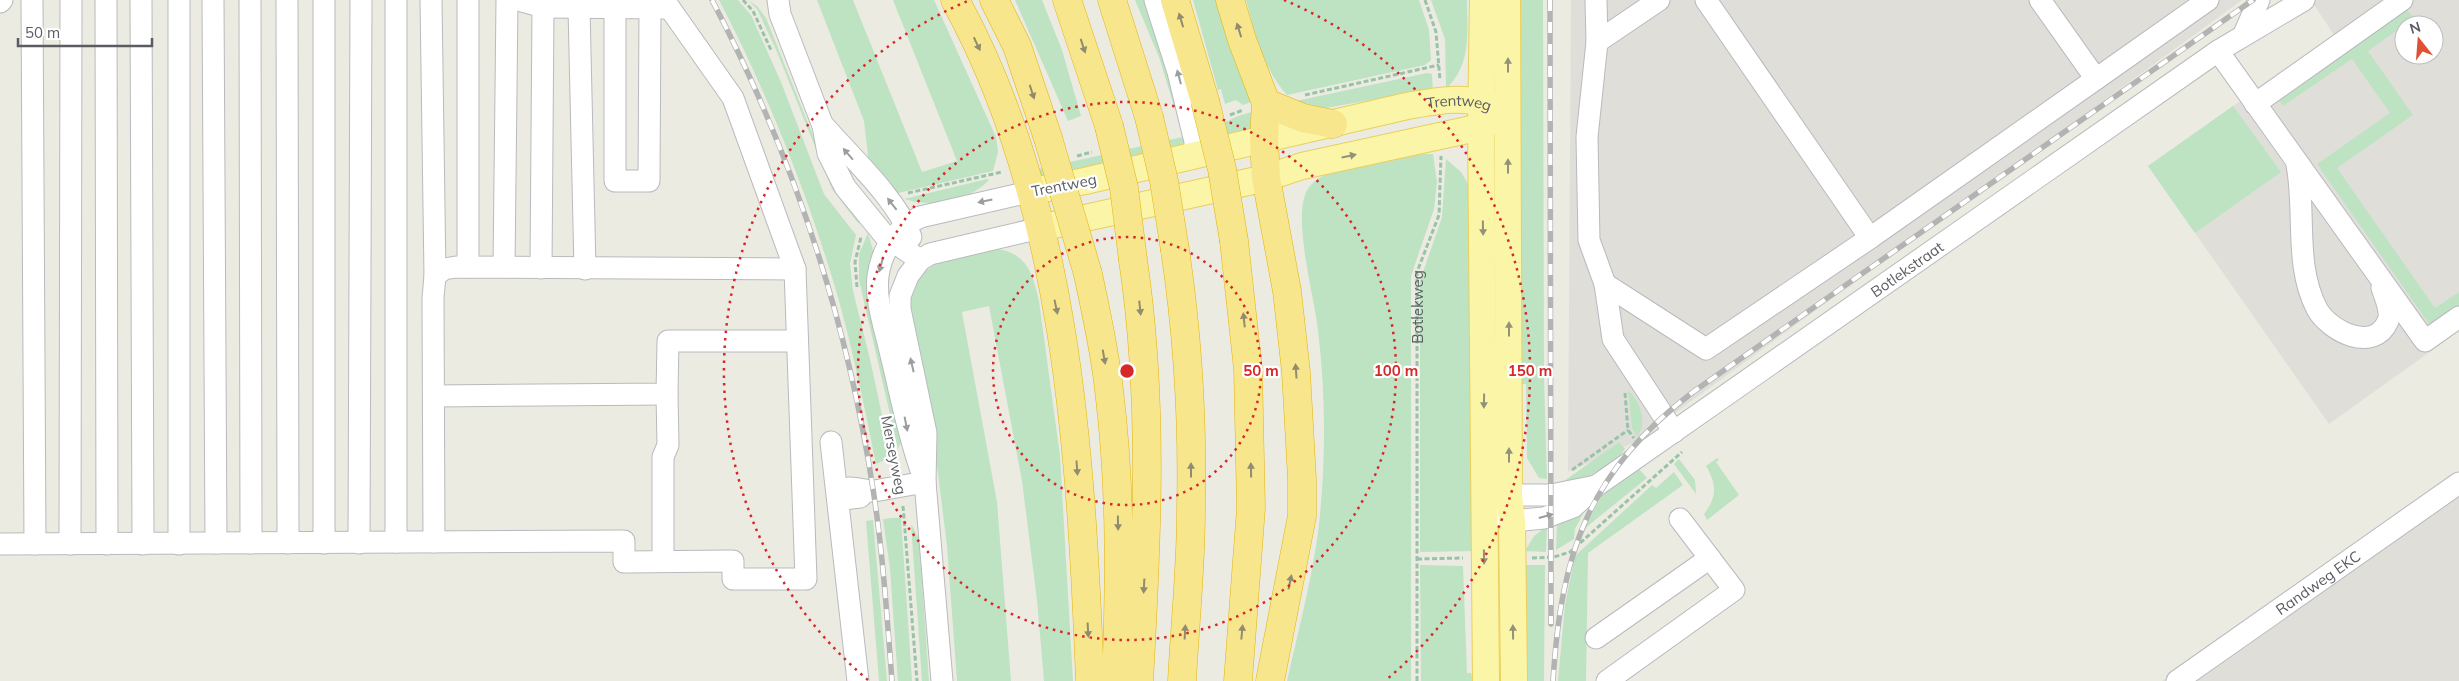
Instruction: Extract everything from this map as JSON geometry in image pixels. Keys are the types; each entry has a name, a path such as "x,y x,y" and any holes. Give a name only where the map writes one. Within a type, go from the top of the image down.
{"highway":[{"path":"955,0 992,76 1033,191 1058,314 1071,396 1090,681"},
{"path":"994,0 1017,46 1048,138 1088,274 1109,387 1116,452 1119,548 1116,681"},
{"path":"1067,0 1109,126 1124,188 1145,365 1148,455 1146,556 1139,681"},
{"path":"1112,0 1149,117 1164,181 1184,308 1191,450 1191,513 1182,681"},
{"path":"1175,0 1205,100 1224,178 1234,241 1248,369 1251,498 1238,681"},
{"path":"1230,0 1266,103 1264,139 1266,178 1287,291 1296,372 1302,502 1300,534 1270,681"},
{"path":"1266,103 1303,118 1334,124"}],"main road":[{"path":"1483,0 1481,127 1485,352 1483,508 1486,681"},
{"path":"1508,0 1509,495 1512,521 1514,681"},
{"name":"Trentweg","path":"1033,191 1085,182 1198,154 1440,100 1481,101 1508,114"},
{"name":"Trentweg","path":"1040,228 1266,178 1302,166 1481,127 1508,114"}],"street":[{"path":"32,0 35,544"},
{"path":"70,544 71,0"},
{"path":"106,0 107,544"},
{"path":"141,0 143,544"},
{"path":"179,0 179,544"},
{"path":"213,0 216,544"},
{"path":"250,0 251,543"},
{"path":"287,0 288,543"},
{"path":"324,0 324,543"},
{"path":"359,543 361,0"},
{"path":"396,0 396,542"},
{"path":"432,0 435,276 434,542"},
{"path":"468,0 468,267"},
{"path":"504,267 507,0"},
{"path":"518,0 543,7 615,8 662,5"},
{"path":"762,0 779,7 823,126 828,153 845,188 885,236 920,260"},
{"path":"1155,0 1178,72 1198,154"},
{"path":"1596,0 1597,42 1587,137 1589,240 1606,284 1613,340 1674,432"},
{"path":"1597,42 1659,0"},
{"path":"1706,0 1870,238"},
{"path":"2040,0 2096,79"},
{"path":"1606,284 1706,350 1870,238 2208,0"},
{"path":"2244,34 2259,0"},
{"name":"Botlekstraat","path":"1483,508 1512,521 1544,518 1573,507 1596,486 2218,51 2304,0"},
{"path":"2255,104 2403,1"},
{"path":"0,544 624,541 624,562 733,561 733,579 806,578 795,270 733,98 662,5"},
{"path":"615,8 615,181 649,180 662,5"},
{"path":"541,268 543,7"},
{"path":"579,8 585,269"},
{"path":"2218,51 2425,340 2459,316"},
{"path":"823,126 892,202 906,224 920,260"},
{"path":"2296,160 2301,198 2305,276 2318,310 2328,323 2346,336 2366,338 2381,332 2388,320 2388,308 2379,276"},
{"name":"Trentweg","path":"906,224 933,212 1033,191"},
{"name":"Merseyweg","path":"906,224 891,240 882,259 878,277 878,293 908,436 925,482"},
{"name":"Trentweg","path":"920,260 939,251 1040,228"},
{"name":"Merseyweg","path":"920,260 903,285 900,309 926,433 925,482 942,681"},
{"path":"435,276 444,269 468,267 795,270"},
{"path":"663,561 663,457 668,445 668,341 798,342"},
{"path":"434,396 667,394"},
{"path":"831,442 858,681"},
{"path":"838,494 842,489 859,487 866,491 925,482"},
{"name":"Randweg EKC","path":"2179,680 2459,483"},
{"name":"Botlekstraat","path":"1483,508 1509,495 1551,495 1596,486"},
{"path":"1607,681 1734,590 1680,519"},
{"path":"1596,638 1710,558"}],"path":[{"path":"1425,0 1436,32 1440,100"},
{"name":"Botlekweg","path":"1417,681 1416,277 1439,215 1440,136"},
{"path":"857,290 854,262 862,232"},
{"path":"1624,387 1628,430 1658,473"},
{"path":"1567,474 1628,430"},
{"name":"Merseyweg","path":"900,487 906,518 917,681"}],"shaded area":[{"path":"1571,0 2242,0 1635,442 1568,472"},
{"path":"2311,0 2459,0 2459,331 2329,424 2148,166 2334,35"},
{"path":"2459,473 2459,681 2162,681"}],"green space":[{"path":"719,0 738,0 751,15 781,82 824,194 856,235 850,264 853,291 891,457 876,464 847,331 811,213 769,105"},
{"path":"748,0 757,6 766,18 818,148 862,223 858,223 832,189 777,52 757,9"},
{"path":"817,0 853,0 922,172 957,161 893,0 934,0 996,137 998,152 993,171 894,194 869,165 864,121"},
{"path":"1015,0 1042,0 1062,50 1081,116 1068,121"},
{"path":"1135,0 1147,0 1178,105 1174,106 1159,57"},
{"path":"1193,0 1223,0 1251,102 1243,105 1236,100 1225,104 1221,89 1218,90"},
{"path":"1246,0 1419,0 1429,30 1431,60 1425,65 1287,95 1266,62"},
{"path":"1431,0 1467,0 1467,36 1464,59 1454,79 1446,89 1445,39"},
{"path":"1514,0 1543,0 1544,378 1547,479 1539,478 1527,458 1526,384 1521,384"},
{"path":"2406,8 2412,15 2396,15"},
{"path":"2394,16 2394,32 2368,51 2413,115 2337,168 2435,308 2459,292 2459,309 2432,328 2317,164 2390,113 2352,59 2283,106 2277,98"},
{"path":"1427,73 1432,74 1433,96 1393,96 1326,108 1296,101"},
{"path":"2233,106 2281,172 2195,233 2148,166"},
{"path":"1252,112 1252,133 1205,146 1206,131 1238,116"},
{"path":"1187,136 1190,149 1042,182 1034,170"},
{"path":"1409,154 1433,154 1437,182 1434,209 1411,276 1411,681 1287,681 1315,552 1321,508 1324,457 1321,355 1305,255 1302,214 1304,197 1310,186 1329,173 1356,164"},
{"path":"1446,159 1461,172 1472,191 1476,551 1420,552 1420,281 1442,217"},
{"path":"989,180 981,188 971,194 949,201 927,203 904,199"},
{"path":"868,233 873,250 902,440 898,449 859,280 859,254"},
{"path":"992,248 1013,254 1026,264 1039,301 1060,456 1073,681 1044,681 1037,600 1022,481 989,306 962,312 997,502 1011,681 957,681 947,546 938,473 908,305 920,277 929,269 950,258"},
{"path":"1628,391 1636,400 1641,412 1642,425 1637,437 1632,428"},
{"path":"1619,442 1625,449 1616,460 1574,485 1557,486"},
{"path":"1717,458 1719,460 1716,462 1739,495 1707,520 1704,514 1711,502 1714,485 1706,466"},
{"path":"1679,459 1695,480 1696,494 1674,464"},
{"path":"1639,469 1647,478 1584,529 1601,497"},
{"path":"1674,472 1683,485 1588,553 1586,681 1558,681 1565,604 1575,556 1652,485 1656,488"},
{"path":"1588,504 1575,529 1574,539 1556,550 1557,523"},
{"path":"901,518 912,681 898,681 890,569 883,519"},
{"path":"873,520 887,681 879,681 866,521"},
{"path":"911,524 919,539 929,681 922,681"},
{"path":"1547,526 1546,552 1525,551 1534,536"},
{"path":"1420,565 1463,566 1467,673 1471,673 1473,681 1421,681"},
{"path":"1524,565 1545,565 1544,681 1524,681"}],"railway":[{"path":"712,0 741,58 767,117 813,238 832,300 862,425 873,489 882,561 892,681"},
{"path":"1550,0 1551,624"},
{"path":"1553,681 1563,593 1573,554 1587,518 1605,485 1628,453 1657,422 1693,392 2253,0"}]}
